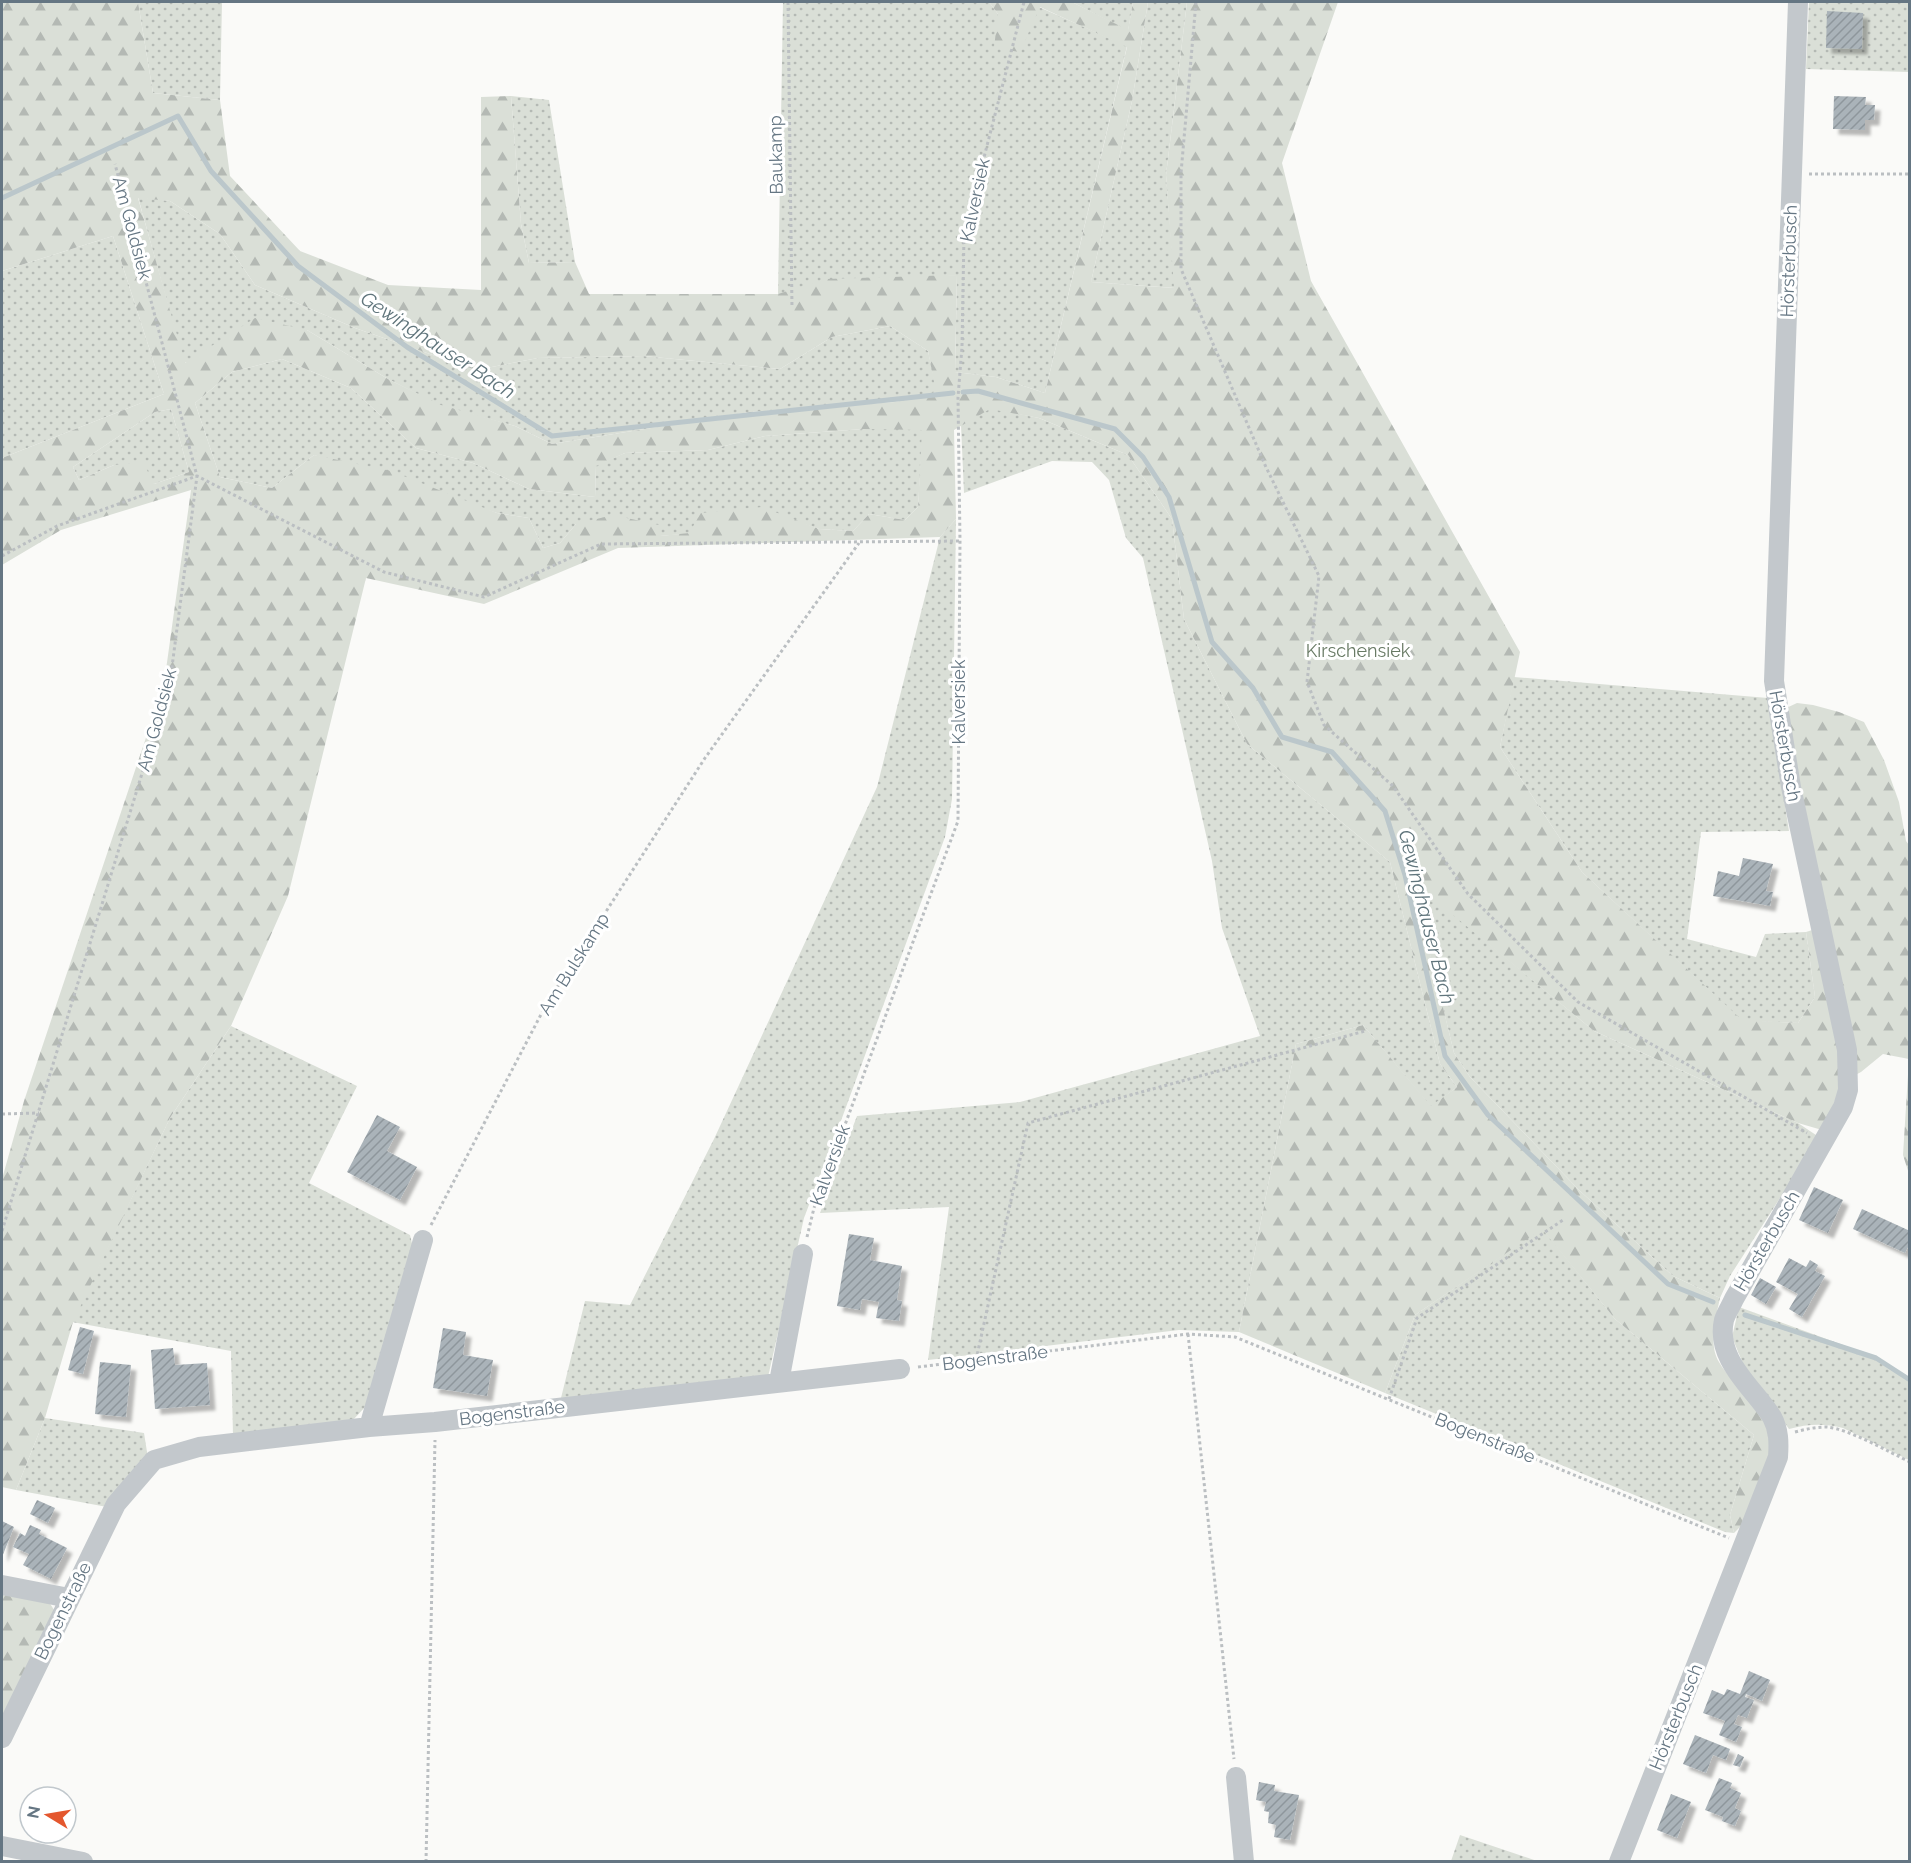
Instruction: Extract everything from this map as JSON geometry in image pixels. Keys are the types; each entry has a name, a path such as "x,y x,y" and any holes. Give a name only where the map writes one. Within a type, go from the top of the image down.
{"street":[{"name":"Hörsterbusch","path":"1619,1862 1778,1457 1779,1437 1773,1418 1732,1366 1724,1340 1724,1321 1734,1299 1824,1143 1843,1107 1848,1090 1846,1050 1791,786 1774,681 1798,2"},
{"path":"369,1427 423,1240"},
{"path":"779,1382 803,1254"},
{"name":"Bogenstraße","path":"2,1738 116,1504 154,1460 199,1447 900,1369"},
{"path":"2,1586 69,1598"},
{"path":"1236,1777 1244,1862"},
{"path":"2,1846 83,1862"}],"path":[{"name":"Baukamp","path":"788,2 792,308"},
{"name":"Kalversiek","path":"803,1254 814,1208 958,821 960,541 958,397 962,347 964,235 1024,2"},
{"path":"1196,2 1182,173 1181,269 1265,465 1319,576 1307,682 1324,725 1394,786 1468,894 1578,1002 1824,1143"},
{"name":"Am Goldsiek","path":"2,1231 170,682 197,476 115,164"},
{"path":"1792,174 1910,174"},
{"path":"2,556 57,526 197,476 384,572 484,597 601,544 960,541"},
{"name":"Am Bulskamp","path":"423,1240 547,1003 705,758 859,543"},
{"path":"976,1360 1028,1123 1365,1030"},
{"path":"2,1114 39,1113"},
{"path":"1389,1399 1417,1318 1563,1220"},
{"path":"1188,1334 1236,1777"},
{"name":"Bogenstraße","path":"900,1369 1188,1334 1235,1337 1744,1544"},
{"path":"426,1862 435,1422"},
{"path":"1779,1437 1811,1427 1830,1427 1910,1462"}],"green space":[{"name":"Kirschensiek","path":"2,2 138,2 153,93 220,100 230,176 300,251 388,285 481,290 481,97 511,96 521,224 529,263 575,262 589,294 778,294 826,279 957,275 955,372 996,377 1045,393 1127,47 1040,7 1020,52 994,48 998,14 989,2 1072,2 1128,30 1133,2 1148,2 1132,101 1091,282 1174,288 1166,175 1187,2 1338,2 1282,163 1311,281 1520,652 1500,747 1582,872 1742,1020 1798,1023 1815,997 1806,932 1828,925 1782,710 1797,703 1813,705 1864,722 1884,760 1899,802 1906,841 1909,845 1909,1059 1883,1054 1861,1072 1844,1081 1822,1130 1798,1123 1594,1031 1413,882 1454,1053 1470,1077 1580,1191 1673,1276 1720,1298 1713,1339 1716,1355 1727,1373 1762,1416 1768,1428 1770,1441 1769,1456 1764,1472 1742,1525 1734,1533 1730,1515 1754,1435 1615,1319 1542,1229 1415,1315 1385,1393 1239,1332 1296,1044 1363,1025 1431,1106 1457,1087 1440,1064 1390,862 1247,744 1184,619 1172,519 1128,455 1039,418 990,409 954,430 956,519 940,537 618,548 484,604 366,578 288,896 231,1026 170,1118 73,1322 45,1418 16,1490 2,1487 2,1179 24,1101 164,684 191,490 61,530 2,565 2,458 164,394 113,236 2,271","holes":["138,198 170,201 220,234 255,285 355,328 476,370 538,358 643,356 780,369 832,337 890,326 928,351 936,392 895,402 750,412 552,444 515,426 441,405 388,379 307,330 255,318 185,363","282,359 351,388 416,448 473,463 529,489 595,497 596,466 625,453 708,450 765,436 864,429 922,430 918,507 905,520 869,514 853,531 819,529 762,507 701,513 689,533 660,536 659,525 613,515 576,524 560,543 543,548 529,518 497,513 391,471 314,455 272,488 220,477 195,403 232,372","171,409 189,472 154,484 143,462 114,465 79,480 73,467 155,412"]},
{"path":"138,2 222,2 220,100 153,93"},
{"path":"783,2 989,2 998,14 1039,7 1127,46 1045,393 996,377 955,372 957,275 778,294"},
{"path":"1072,2 1133,2 1128,31"},
{"path":"1148,2 1187,2 1166,175 1175,288 1091,282 1132,101"},
{"path":"1809,2 1909,2 1909,72 1806,69"},
{"path":"511,96 549,100 575,262 529,263 521,224"},
{"path":"138,197 170,201 220,234 255,285 355,328 476,370 538,358 643,356 780,369 832,337 890,326 928,351 937,392 895,402 750,412 552,444 515,426 441,406 388,379 307,330 184,363"},
{"path":"113,236 164,394 2,458 2,271"},
{"path":"282,359 351,388 416,448 473,463 529,489 595,497 596,465 625,453 708,450 765,436 864,429 923,429 918,507 905,520 869,514 853,531 819,529 804,524 660,536 576,524 560,543 543,548 529,518 497,513 314,455 272,488 220,477 195,403 232,372"},
{"path":"990,408 1039,418 1128,455 1172,519 1184,619 1247,744 1390,862 1440,1064 1457,1087 1431,1107 1363,1025 1296,1044 1239,1332 1179,1330 928,1360 949,1207 820,1213 857,1116 1020,1102 1260,1036 1222,928 1212,861 1143,558 1126,538 1109,480 1092,462 1052,461 964,493 961,425"},
{"path":"171,409 189,472 154,484 114,465 79,480 73,467 155,412"},
{"path":"956,519 952,799 945,837 804,1218 768,1377 561,1398 585,1301 630,1305 714,1139 877,787 940,537"},
{"path":"1514,677 1768,698 1789,831 1701,832 1687,939 1756,957 1765,934 1806,932 1815,997 1798,1023 1742,1021 1582,872 1500,747"},
{"path":"1412,880 1594,1031 1798,1123 1819,1137 1730,1276 1720,1298 1673,1276 1580,1191 1470,1077 1454,1053"},
{"path":"231,1026 357,1086 309,1183 410,1235 414,1252 366,1406 353,1420 233,1435 231,1351 72,1322 170,1118"},
{"path":"1909,1059 1909,1174 1903,1155"},
{"path":"1542,1228 1615,1319 1754,1435 1730,1515 1734,1533 1725,1532 1385,1393 1415,1315"},
{"path":"1739,1307 1876,1357 1909,1380 1909,1460 1843,1428 1816,1425 1789,1429 1744,1366 1732,1337"},
{"path":"45,1418 144,1433 148,1458 107,1507 16,1490"},
{"path":"2,1593 49,1602 56,1613 2,1725"},
{"path":"1460,1835 1537,1861 1451,1861"}],"building":[{"path":"1827,11 1863,13 1862,49 1826,48"},
{"path":"1834,96 1866,97 1865,105 1875,105 1874,120 1865,120 1865,130 1833,129"},
{"path":"1743,858 1773,864 1766,891 1773,892 1770,906 1713,896 1718,871 1739,876"},
{"path":"377,1115 400,1127 387,1151 417,1167 400,1200 347,1172"},
{"path":"1814,1187 1843,1200 1828,1233 1799,1220"},
{"path":"1862,1209 1910,1231 1910,1243 1905,1253 1853,1229"},
{"path":"849,1234 874,1238 870,1260 902,1266 897,1300 902,1301 899,1321 876,1318 879,1302 862,1299 860,1310 837,1306"},
{"path":"1789,1258 1806,1267 1810,1260 1818,1265 1815,1271 1825,1276 1802,1317 1789,1309 1798,1294 1776,1282"},
{"path":"1760,1278 1776,1287 1766,1304 1751,1295"},
{"path":"80,1327 94,1331 83,1374 68,1370"},
{"path":"443,1328 466,1332 463,1355 493,1360 487,1396 433,1388"},
{"path":"173,1348 175,1365 207,1363 210,1405 155,1409 151,1350"},
{"path":"100,1362 131,1365 126,1417 95,1414"},
{"path":"37,1500 55,1508 48,1523 30,1514"},
{"path":"2,1521 14,1527 2,1557"},
{"path":"30,1525 41,1530 39,1534 67,1548 51,1579 23,1565 29,1554 13,1547 20,1533 25,1536"},
{"path":"1749,1671 1770,1680 1762,1701 1746,1694 1745,1697 1754,1700 1747,1718 1738,1715 1734,1724 1742,1727 1736,1742 1719,1735 1725,1721 1703,1713 1712,1690 1724,1695 1727,1689 1740,1694"},
{"path":"1695,1735 1730,1749 1726,1760 1713,1755 1706,1773 1683,1764"},
{"path":"1738,1754 1744,1757 1740,1767 1733,1765"},
{"path":"1719,1778 1732,1783 1730,1788 1741,1793 1735,1808 1741,1811 1735,1826 1722,1821 1723,1817 1705,1810"},
{"path":"1259,1782 1275,1785 1274,1791 1299,1795 1290,1840 1274,1837 1276,1825 1268,1823 1269,1812 1264,1811 1266,1802 1256,1800"},
{"path":"1671,1794 1691,1802 1677,1838 1657,1830"}],"waterway":[{"name":"Gewinghauser Bach","path":"2,198 178,116 211,171 298,266 407,347 552,436 953,393"},
{"name":"Gewinghauser Bach","path":"963,392 978,391 1115,429 1143,457 1169,497 1212,642 1253,688 1282,737 1332,752 1385,811 1405,875 1445,1056 1488,1115 1668,1284 1713,1302"},
{"name":"Gewinghauser Bach","path":"1745,1315 1876,1358 1910,1380"}]}
